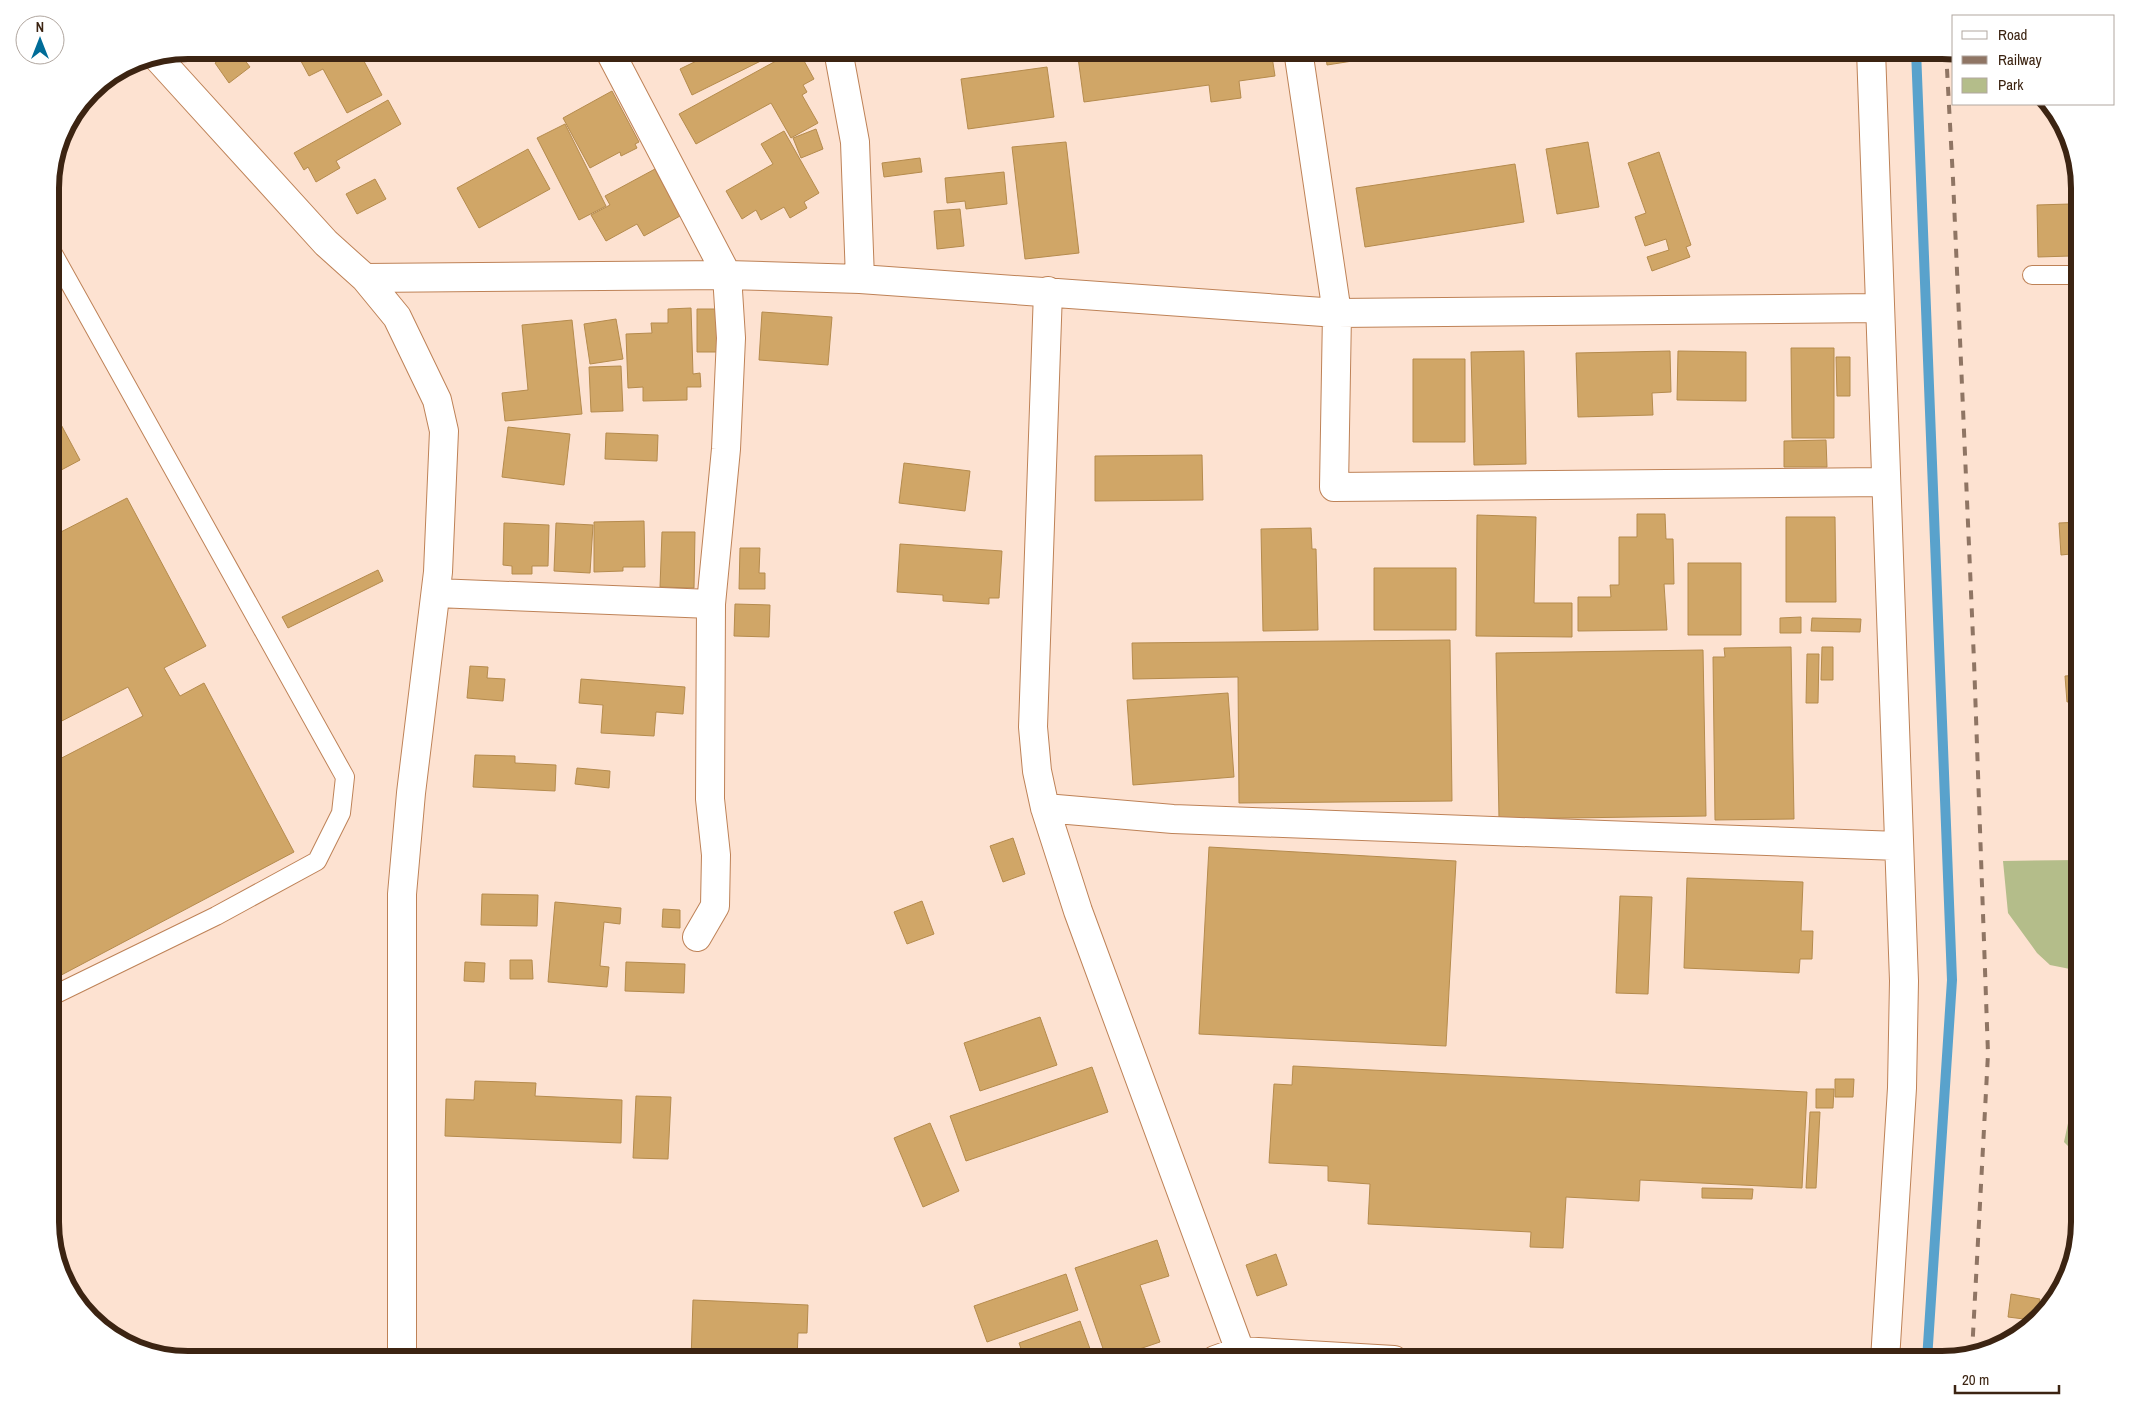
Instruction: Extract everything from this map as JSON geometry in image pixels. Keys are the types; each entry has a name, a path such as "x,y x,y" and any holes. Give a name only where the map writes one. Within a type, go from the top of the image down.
{"street":[{"path":"614,59 726,275 731,338 727,412 711,604 710,799 716,855 714,906 697,936"},
{"path":"840,59 855,142 860,279"},
{"path":"1299,59 1337,313 1334,487 1885,482"},
{"path":"1871,59 1904,981 1902,1088 1886,1351"},
{"path":"161,62 326,243 365,278 397,318 437,400 444,431 436,593 411,793 402,894 402,1351"},
{"path":"365,278 726,275 860,279 1337,313 1879,308"},
{"path":"1048,292 1033,727 1037,771 1045,808 1078,911 1226,1351"},
{"path":"436,593 711,604"},
{"path":"1045,808 1174,819 1898,846"}],"lane":[{"path":"59,264 345,778 341,813 317,861 216,916 59,993"},
{"path":"2032,275 2071,275"}],"green space":[{"path":"2071,860 2071,969 2050,965 2037,953 2008,913 2003,861"},
{"path":"2071,1109 2071,1149 2064,1142"}],"building":[{"path":"220,59 244,59 250,67 229,83 215,63"},
{"path":"300,59 363,59 382,95 347,113 323,69 309,76"},
{"path":"701,59 765,59 692,95 680,69"},
{"path":"780,59 803,59 814,79 803,85 807,92 802,95 818,123 791,138 771,103 696,144 679,114"},
{"path":"1078,59 1272,59 1275,76 1239,81 1241,98 1211,102 1209,85 1084,102"},
{"path":"1326,59 1365,59 1327,65"},
{"path":"1047,67 1054,117 968,129 961,79"},
{"path":"612,91 639,142 635,144 637,148 621,156 620,152 590,168 563,118"},
{"path":"388,100 401,124 336,161 340,168 316,182 308,167 304,170 294,153"},
{"path":"565,124 606,206 579,220 537,138"},
{"path":"816,129 823,149 801,158 793,138"},
{"path":"784,131 819,193 804,202 807,208 790,218 784,207 761,220 756,210 742,219 726,191 773,164 761,144"},
{"path":"1066,142 1079,253 1025,259 1012,147"},
{"path":"1588,142 1599,207 1557,214 1546,149"},
{"path":"528,149 550,189 479,228 457,188"},
{"path":"1659,152 1691,245 1686,247 1690,257 1652,271 1647,257 1669,250 1666,239 1645,246 1635,217 1646,213 1628,163"},
{"path":"920,158 922,172 884,177 882,163"},
{"path":"1515,164 1524,222 1365,247 1356,188"},
{"path":"655,169 680,216 644,236 637,224 606,241 591,215 610,205 605,196"},
{"path":"1004,172 1007,204 966,209 965,201 947,203 945,178"},
{"path":"375,179 386,199 357,214 346,194"},
{"path":"2070,204 2071,256 2038,257 2037,205"},
{"path":"960,209 964,246 937,249 934,211"},
{"path":"691,308 693,374 700,373 701,387 687,387 687,400 643,401 643,387 628,388 626,334 652,333 651,323 668,323 668,309"},
{"path":"697,309 719,309 719,352 697,352"},
{"path":"762,312 832,317 828,365 759,360"},
{"path":"616,319 623,359 590,364 584,324"},
{"path":"572,320 582,414 505,421 502,393 528,390 522,325"},
{"path":"1791,348 1834,348 1834,438 1792,438"},
{"path":"1524,351 1526,464 1474,465 1471,352"},
{"path":"1670,351 1671,392 1652,393 1653,415 1578,417 1576,353"},
{"path":"1678,351 1746,352 1746,401 1677,400"},
{"path":"1836,357 1850,357 1850,396 1837,396"},
{"path":"1413,359 1465,359 1465,442 1413,442"},
{"path":"621,366 623,411 591,412 589,367"},
{"path":"59,421 80,460 59,471"},
{"path":"508,427 570,434 564,485 502,477"},
{"path":"606,433 658,435 657,461 605,459"},
{"path":"1826,440 1827,467 1784,467 1784,441"},
{"path":"1202,455 1203,500 1095,501 1095,456"},
{"path":"904,463 970,471 965,511 899,503"},
{"path":"127,498 206,646 164,668 180,696 204,683 294,852 59,976 59,759 143,716 128,687 59,722 59,533"},
{"path":"1637,514 1665,514 1666,539 1673,539 1674,584 1664,584 1667,630 1578,631 1578,597 1611,597 1610,585 1619,585 1619,537 1637,537"},
{"path":"1477,515 1536,517 1534,603 1572,603 1572,637 1476,636"},
{"path":"1786,517 1835,517 1836,602 1786,602"},
{"path":"644,521 645,567 623,567 623,571 594,572 594,522"},
{"path":"2071,522 2071,554 2061,555 2059,523"},
{"path":"504,523 549,525 548,566 532,566 532,574 512,574 512,566 503,565"},
{"path":"556,523 593,525 590,573 554,571"},
{"path":"1311,528 1312,549 1316,549 1318,630 1263,631 1261,529"},
{"path":"662,532 695,532 694,588 660,587"},
{"path":"900,544 1002,551 999,598 989,598 989,604 943,601 943,595 897,592"},
{"path":"740,548 760,548 759,573 765,573 765,589 739,589"},
{"path":"1688,563 1741,563 1741,635 1688,635"},
{"path":"1374,568 1456,568 1456,630 1374,630"},
{"path":"378,570 383,581 288,628 282,617"},
{"path":"735,604 770,605 769,637 734,636"},
{"path":"1801,617 1801,633 1780,633 1780,618"},
{"path":"1812,618 1861,619 1860,632 1811,631"},
{"path":"1450,640 1452,801 1239,803 1238,677 1133,679 1132,643"},
{"path":"1791,647 1794,819 1715,820 1713,657 1725,657 1724,648"},
{"path":"1822,647 1833,647 1833,680 1821,680"},
{"path":"1703,650 1706,816 1499,819 1496,653"},
{"path":"1807,654 1819,654 1818,703 1806,703"},
{"path":"470,666 488,667 487,678 505,679 503,701 467,698"},
{"path":"2065,676 2071,676 2071,701 2067,702"},
{"path":"581,679 685,687 683,714 656,712 654,736 601,733 603,705 579,703"},
{"path":"1228,693 1234,777 1133,785 1127,700"},
{"path":"475,755 515,756 515,763 556,765 555,791 473,787"},
{"path":"577,768 610,771 609,788 575,784"},
{"path":"1013,838 1025,874 1003,882 990,846"},
{"path":"1209,847 1456,861 1446,1046 1199,1034"},
{"path":"1687,878 1803,882 1801,931 1813,931 1812,959 1800,959 1799,973 1684,968"},
{"path":"482,894 538,895 537,926 481,925"},
{"path":"1620,896 1652,897 1648,994 1616,993"},
{"path":"922,901 934,934 907,944 894,912"},
{"path":"555,902 621,908 620,924 604,922 600,966 609,967 607,987 548,982"},
{"path":"663,909 680,910 680,928 662,927"},
{"path":"510,960 532,960 533,979 510,979"},
{"path":"465,962 485,963 484,982 464,981"},
{"path":"626,962 685,964 684,993 625,991"},
{"path":"1040,1017 1057,1065 980,1091 964,1043"},
{"path":"1293,1066 1807,1092 1802,1188 1640,1180 1639,1201 1566,1197 1563,1248 1530,1247 1531,1232 1368,1224 1370,1184 1328,1181 1328,1166 1269,1163 1274,1084 1292,1085"},
{"path":"1092,1067 1108,1112 966,1161 950,1116"},
{"path":"1835,1079 1854,1079 1853,1097 1835,1097"},
{"path":"475,1081 536,1083 535,1096 622,1100 621,1143 445,1136 446,1099 474,1100"},
{"path":"1816,1089 1834,1089 1833,1108 1816,1108"},
{"path":"636,1096 671,1097 668,1159 633,1158"},
{"path":"1810,1112 1820,1112 1816,1188 1806,1188"},
{"path":"930,1123 959,1191 923,1207 894,1138"},
{"path":"1702,1188 1753,1189 1752,1199 1702,1198"},
{"path":"1157,1240 1169,1276 1140,1285 1160,1342 1134,1351 1104,1351 1075,1268"},
{"path":"1276,1254 1287,1285 1257,1296 1246,1265"},
{"path":"1066,1274 1078,1310 987,1342 974,1306"},
{"path":"2011,1294 2040,1299 2038,1308 2027,1319 2008,1317"},
{"path":"693,1300 808,1305 807,1333 798,1333 797,1351 691,1351"},
{"path":"1080,1321 1091,1351 1022,1351 1019,1343"}],"waterway":[{"path":"1916,59 1952,980 1928,1351"}],"railway":[{"path":"1946,59 1974,661 1988,1054 1972,1347"}]}
